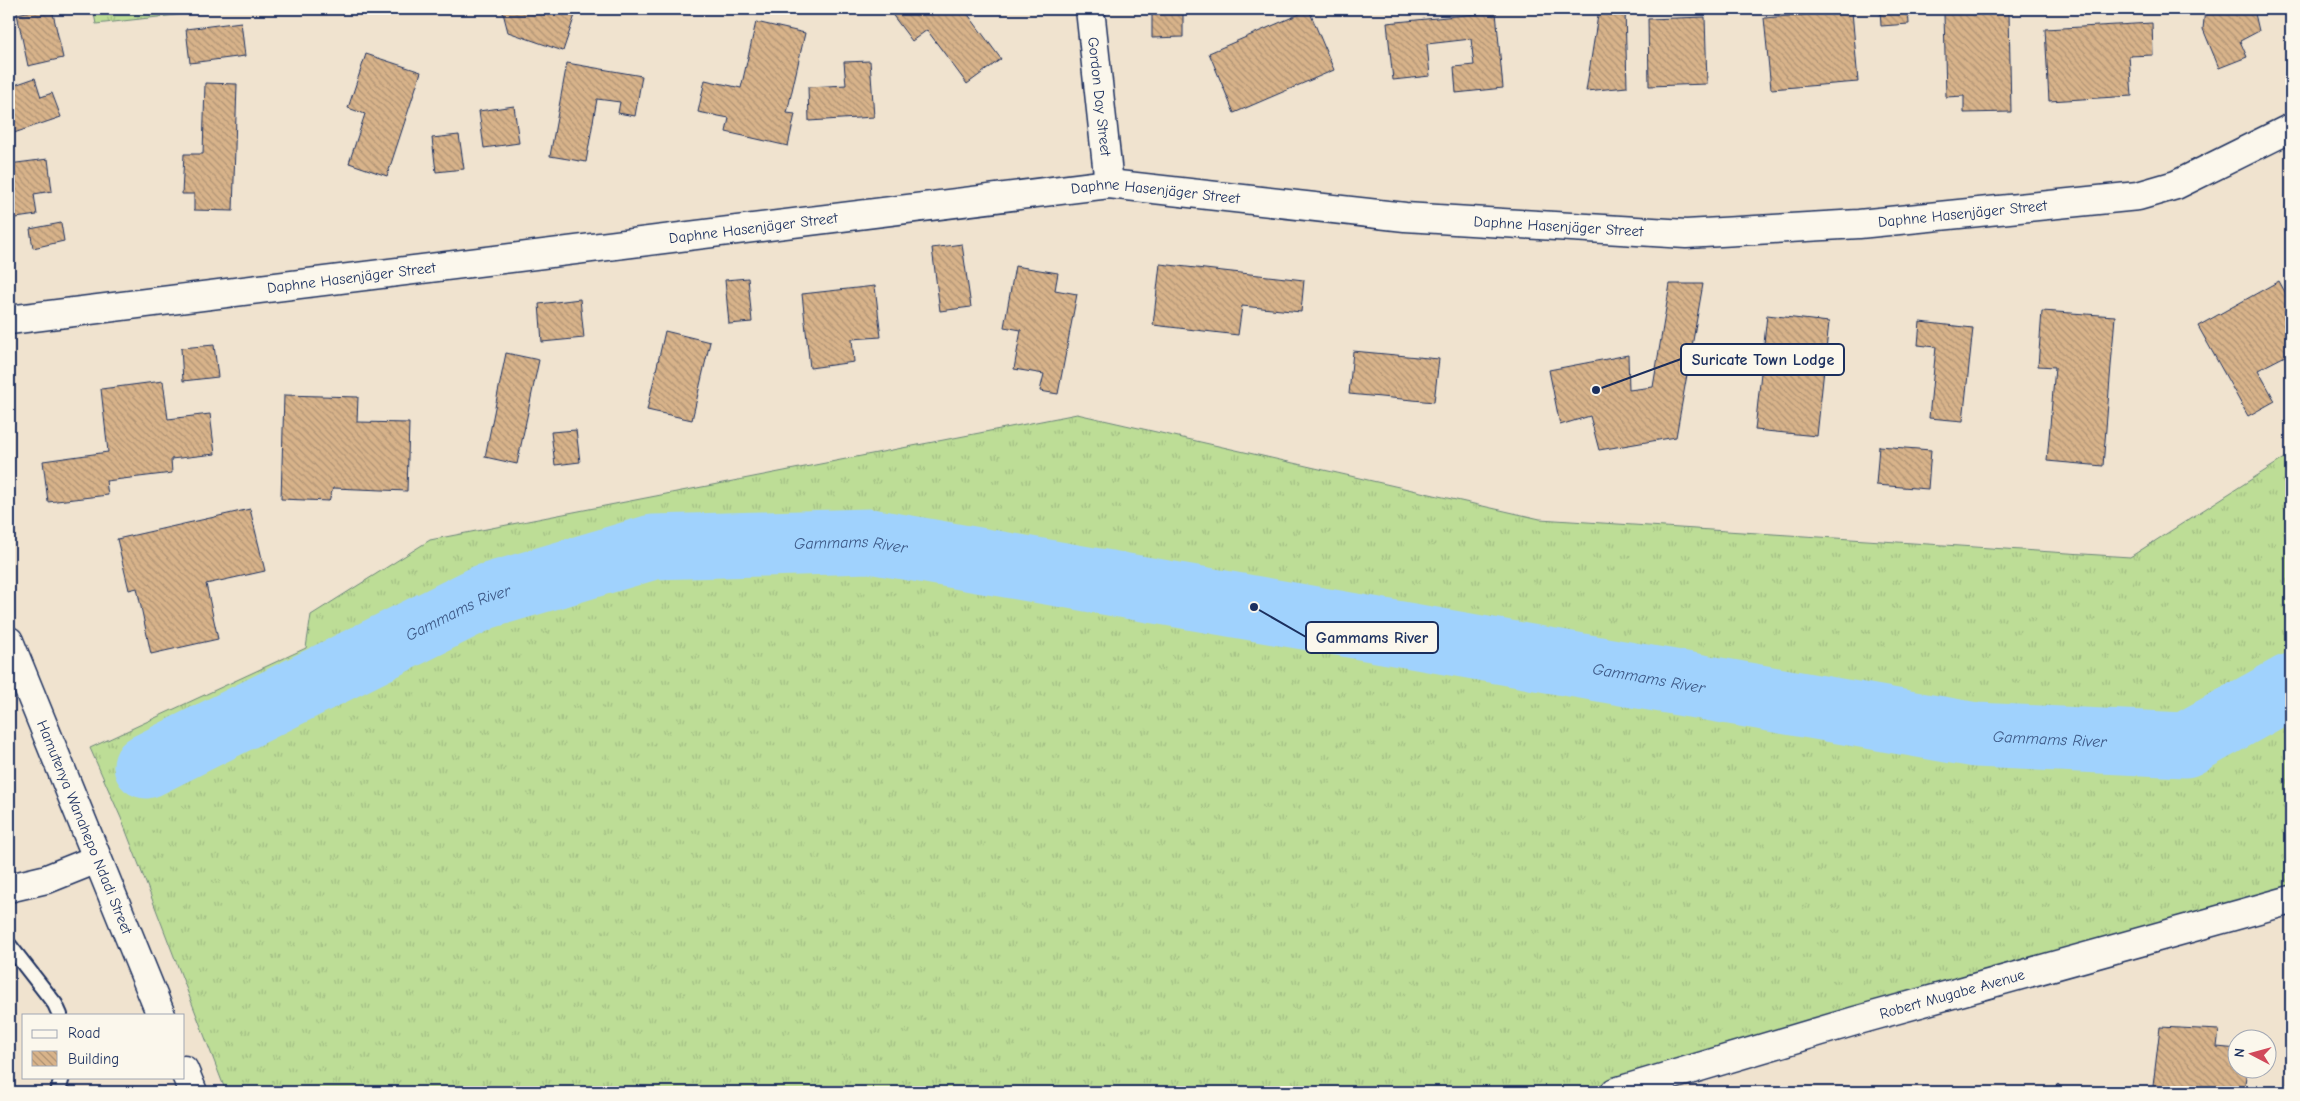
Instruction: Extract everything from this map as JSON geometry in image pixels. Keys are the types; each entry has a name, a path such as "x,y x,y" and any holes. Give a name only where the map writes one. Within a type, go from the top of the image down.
{"street":[{"name":"Gordon Day Street","path":"1090,9 1109,184"},
{"name":"Daphne Hasenjäger Street","path":"9,320 1109,184 1405,217 1686,234 1859,224 2138,196 2176,186 2291,128"},
{"name":"Hamutenya Wanahepo Ndadi Street","path":"9,641 161,1014"},
{"path":"9,888 47,879 97,859"},
{"name":"Robert Mugabe Avenue","path":"1615,1092 1855,1021 2291,900"},
{"path":"185,1072 193,1092"}],"lane":[{"path":"9,945 59,1014"},
{"path":"58,1092 62,1078"}],"green space":[{"path":"93,9 229,9 96,24"},
{"path":"1077,414 1540,519 2130,557 2291,454 2291,900 1615,1092 226,1092 121,818 90,748 306,648 311,615 430,540"}],"building":[{"path":"41,9 52,9 63,58 28,66 17,14"},
{"path":"502,9 565,9 576,12 563,51 508,32"},
{"path":"888,9 964,9 1001,59 967,84 927,30 912,41"},
{"path":"1152,9 1183,9 1183,37 1152,38"},
{"path":"1599,9 1625,9 1627,87 1586,91"},
{"path":"1880,9 1908,9 1909,24 1881,26"},
{"path":"2205,9 2254,9 2259,31 2240,41 2247,57 2219,68 2203,29"},
{"path":"1309,10 1334,70 1234,113 1209,53"},
{"path":"1852,11 1858,82 1771,89 1764,18"},
{"path":"1496,12 1503,88 1456,93 1454,67 1474,65 1471,39 1427,44 1430,76 1393,80 1387,23"},
{"path":"2009,13 2011,112 1964,113 1964,96 1946,97 1944,14"},
{"path":"1705,17 1707,84 1649,86 1648,19"},
{"path":"241,22 245,56 190,63 186,29"},
{"path":"756,22 805,33 787,113 795,114 788,146 726,132 729,118 698,112 705,80 741,88"},
{"path":"2152,23 2153,55 2129,56 2132,96 2049,101 2045,29"},
{"path":"366,54 421,72 387,176 349,163 365,114 348,108"},
{"path":"870,61 874,117 809,121 808,87 846,85 844,62"},
{"path":"567,63 642,76 635,116 618,113 620,102 597,99 586,162 550,156"},
{"path":"35,78 41,97 52,93 61,117 11,134 9,126 9,87"},
{"path":"205,83 237,84 233,211 194,210 194,194 182,194 184,154 203,154"},
{"path":"514,106 519,143 484,148 479,111"},
{"path":"459,135 464,169 436,172 432,138"},
{"path":"48,159 52,191 34,194 37,215 9,219 9,164"},
{"path":"61,223 64,241 33,248 30,229"},
{"path":"962,244 971,307 940,311 932,248"},
{"path":"1160,264 1304,280 1301,312 1242,306 1238,335 1153,325"},
{"path":"1015,266 1058,273 1055,290 1077,294 1058,394 1040,391 1044,374 1014,369 1021,330 1004,327"},
{"path":"748,278 752,322 729,324 725,280"},
{"path":"2279,281 2291,303 2291,353 2258,370 2275,401 2248,416 2198,326"},
{"path":"1670,284 1703,284 1676,437 1599,450 1590,416 1560,425 1549,370 1628,355 1629,390 1653,387"},
{"path":"875,286 881,337 852,339 854,362 810,368 802,294"},
{"path":"580,299 584,338 542,342 539,304"},
{"path":"2042,311 2115,316 2103,466 2047,461 2055,367 2038,366"},
{"path":"1767,315 1829,322 1817,436 1755,430"},
{"path":"1920,322 1973,328 1963,421 1929,418 1936,347 1918,345"},
{"path":"665,331 710,342 692,420 647,410"},
{"path":"214,345 218,377 183,381 181,348"},
{"path":"1353,351 1439,359 1434,402 1349,394"},
{"path":"506,353 539,360 517,464 485,457"},
{"path":"163,381 168,419 210,414 215,454 171,459 172,473 106,481 108,495 48,502 43,461 108,452 101,389"},
{"path":"284,395 358,397 357,422 409,423 407,491 333,488 329,501 281,499"},
{"path":"576,430 580,462 555,465 551,432"},
{"path":"1879,446 1931,450 1928,489 1876,485"},
{"path":"250,509 265,571 206,584 218,639 151,654 137,588 129,590 117,539"},
{"path":"2160,1027 2219,1030 2217,1047 2228,1048 2228,1078 2246,1078 2244,1092 2182,1092 2183,1089 2153,1086"},
{"path":"2058,1084 2066,1092 2049,1092"}],"waterway":[{"name":"Gammams River","path":"146,766 484,597 653,547 870,541 1976,735 2185,745 2291,686"}],"place":[{"name":"Suricate Town Lodge","path":"1596,390"},
{"name":"Gammams River","path":"1254,607"}]}
